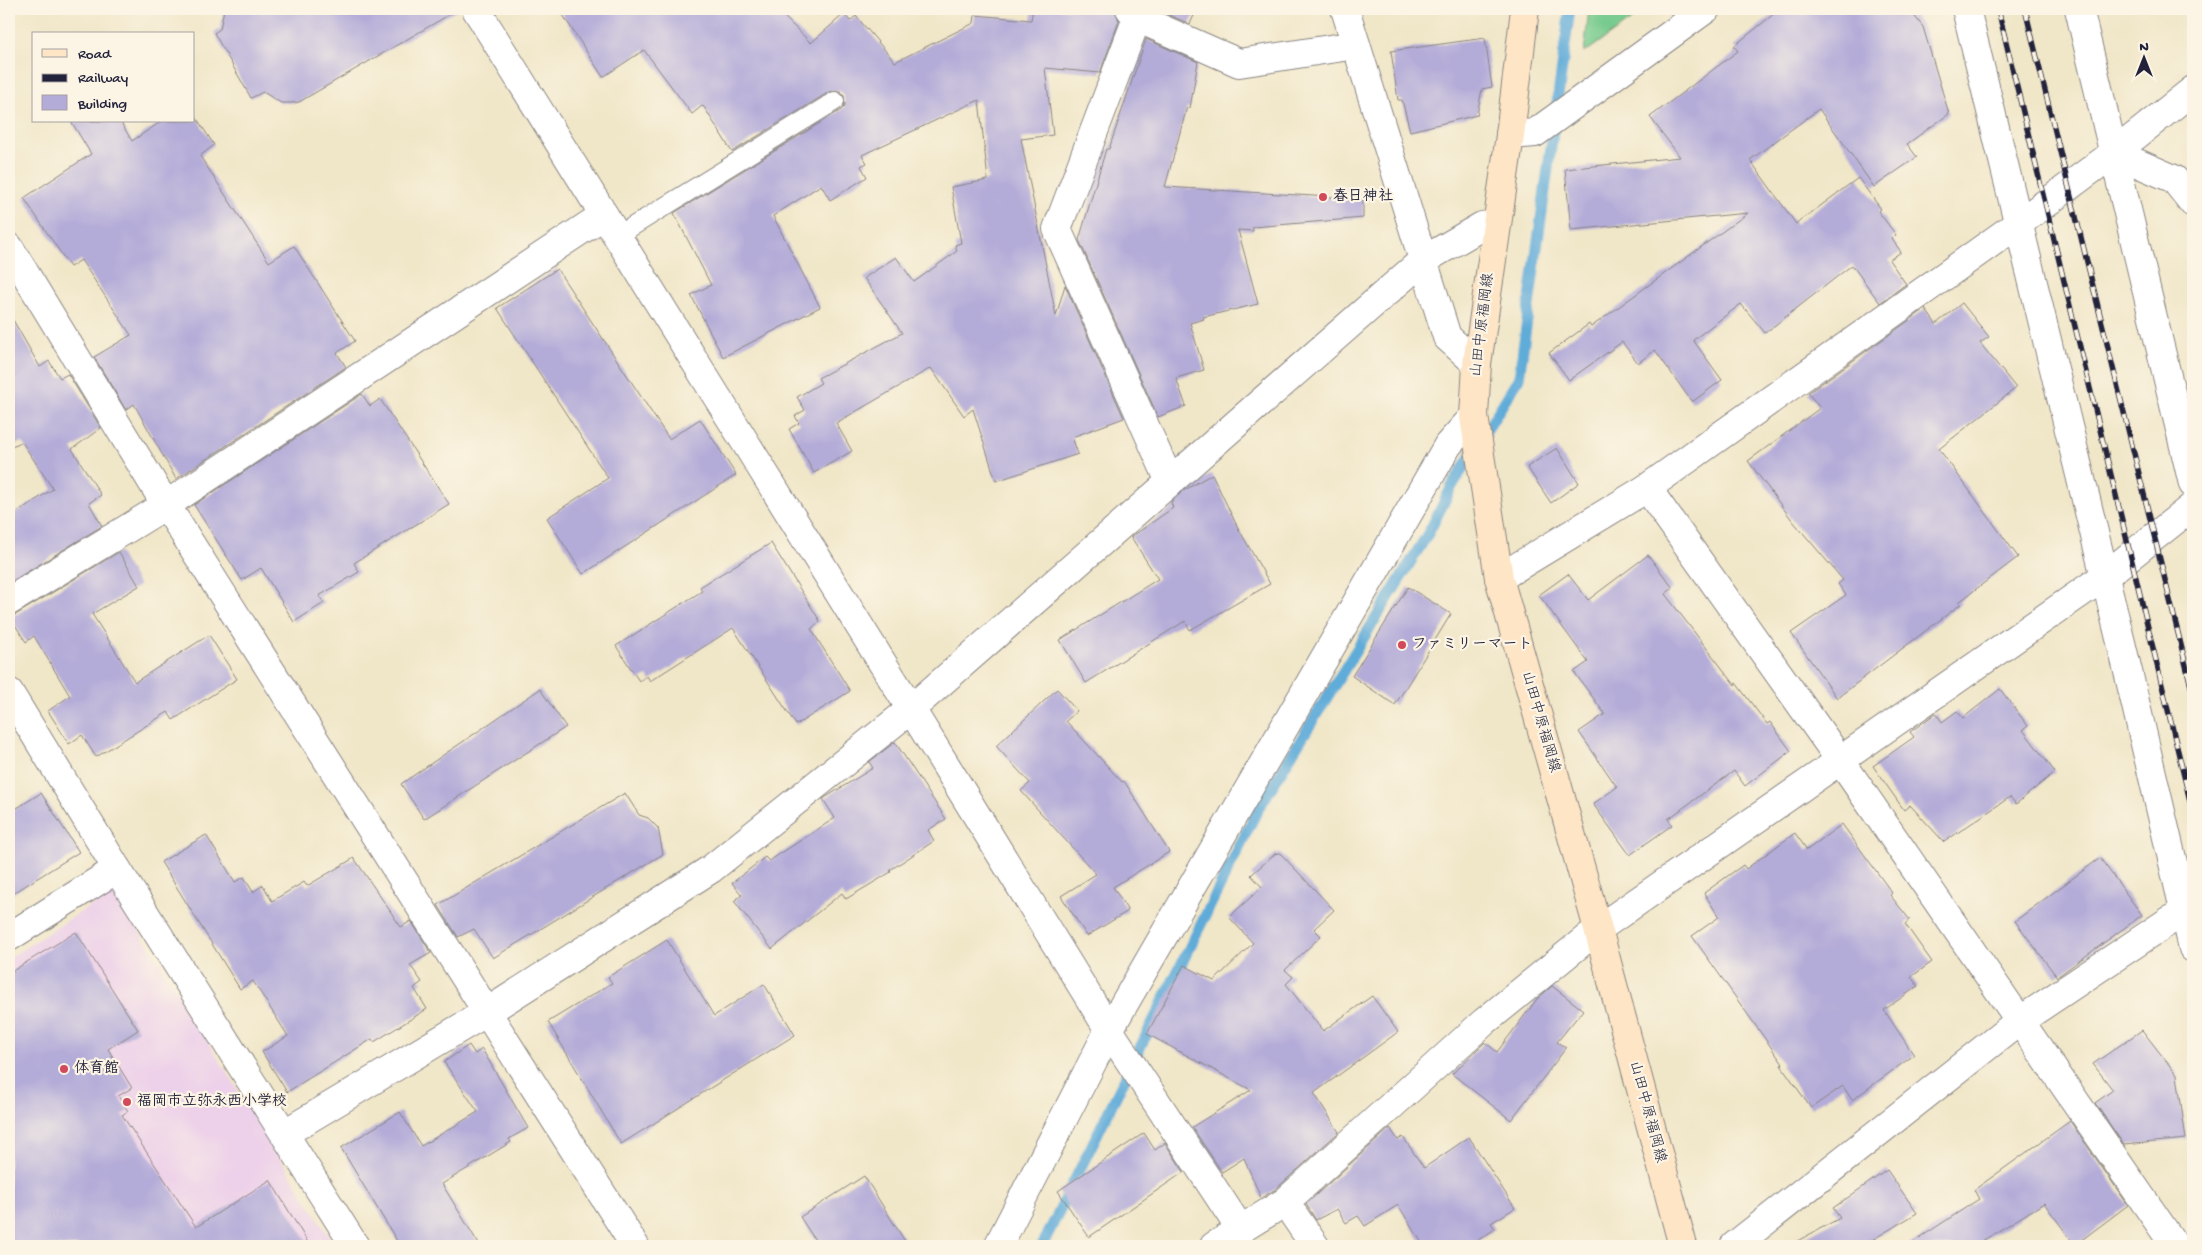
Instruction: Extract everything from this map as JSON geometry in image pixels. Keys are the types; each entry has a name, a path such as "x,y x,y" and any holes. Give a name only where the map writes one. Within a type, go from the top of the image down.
{"main road":[{"name":"山田中原福岡線","path":"1525,9 1523,134 1497,224 1477,364 1474,416 1499,578 1598,928 1683,1246"}],"street":[{"path":"476,9 1109,1030 1241,1230"},
{"path":"1345,9 1447,337 1477,364"},
{"path":"1523,134 1576,103 1706,9"},
{"path":"1966,9 2105,576 2189,908 2193,948"},
{"path":"2079,9 2193,484"},
{"path":"1170,482 1057,229 1134,14 1239,63 1356,45"},
{"path":"1499,578 1647,488 2019,223 2114,153 2193,90"},
{"path":"2114,153 2174,179 2193,203"},
{"path":"284,1133 487,1012 712,869 911,709 1422,261 1482,226 1497,224"},
{"path":"9,601 166,505 611,226"},
{"path":"9,247 166,505 635,1246"},
{"path":"998,1246 1109,1030 1448,445 1474,416"},
{"path":"1647,488 1840,760 2018,1022 2175,1246"},
{"path":"1214,1246 1285,1202 1484,1022 1598,928 2105,576 2193,506"},
{"path":"9,692 117,869 355,1246"},
{"path":"9,937 117,869"},
{"path":"1734,1246 2018,1022 2189,908"},
{"path":"1285,1202 1315,1246"}],"lane":[{"path":"611,226 835,101"}],"shaded area":[{"name":"福岡市立弥永西小学校","path":"114,891 335,1246 9,1246 9,958"}],"green space":[{"path":"1589,9 1647,9 1584,53"}],"building":[{"path":"224,9 459,9 299,102 281,103 263,92 251,98 214,33 220,29"},
{"path":"559,9 776,9 811,43 844,14 850,21 856,16 895,62 974,23 975,15 1031,20 1033,9 1115,9 1119,21 1100,73 1045,68 1053,135 1021,139 1056,316 1065,285 1124,418 1072,437 1078,454 996,481 973,409 964,416 931,368 836,423 852,451 814,473 789,429 799,423 795,416 805,410 797,397 821,383 818,378 902,333 864,278 896,257 914,282 957,251 955,245 961,243 951,187 988,180 979,100 862,155 867,163 861,166 867,177 830,200 821,185 773,216 820,307 723,357 691,295 711,285 674,213 841,110 845,106 844,96 840,91 829,92 732,152 704,107 702,106 692,114 644,50 603,77"},
{"path":"1155,9 1197,9 1190,24"},
{"path":"1780,9 1909,9 1923,27 1949,114 1907,144 1917,157 1874,187 1819,109 1750,160 1796,224 1858,178 1881,209 1878,211 1896,235 1892,239 1901,252 1889,260 1906,284 1880,303 1852,265 1765,333 1741,304 1693,340 1722,380 1692,402 1655,350 1638,363 1622,342 1569,380 1549,353 1589,324 1591,327 1748,213 1571,230 1565,169 1680,157 1650,117 1738,51 1734,46"},
{"path":"1485,38 1492,87 1482,89 1477,115 1410,131 1402,100 1398,100 1391,51"},
{"path":"1146,39 1198,62 1190,108 1187,107 1165,187 1363,199 1363,218 1253,227 1253,231 1238,230 1258,304 1203,317 1204,319 1190,323 1204,370 1176,378 1186,406 1158,417 1079,240 1106,149 1109,149"},
{"path":"195,116 214,145 200,156 269,262 294,246 355,341 337,353 346,367 176,479 134,404 126,410 94,357 131,335 81,260 70,267 24,198 91,154 72,122 121,122 132,141 160,122 195,122"},
{"path":"557,269 669,439 700,419 736,475 583,574 547,518 608,478 497,308"},
{"path":"1962,303 1989,337 1980,343 2016,388 1939,449 2018,557 1959,602 1961,604 1837,698 1791,633 1846,595 1838,584 1843,580 1792,520 1748,461 1820,408 1808,393 1925,309 1936,324"},
{"path":"9,313 40,367 49,361 60,378 68,374 101,428 72,449 101,495 89,503 102,526 9,583 9,517 53,489 22,442 9,447"},
{"path":"362,394 370,406 380,399 449,504 354,563 359,572 319,596 324,603 294,622 261,568 242,580 194,505"},
{"path":"1557,448 1579,483 1551,503 1527,467"},
{"path":"1212,474 1237,526 1270,584 1190,630 1185,621 1086,683 1060,640 1158,579 1131,537 1173,508 1171,502 1183,491"},
{"path":"771,543 820,621 811,629 850,691 796,725 733,628 650,681 647,676 639,681 616,646 702,591 700,587"},
{"path":"119,552 139,586 92,614 135,682 209,635 237,679 173,720 168,712 96,757 82,735 69,744 48,711 70,696 34,636 26,642 10,617"},
{"path":"1648,555 1673,588 1665,594 1735,685 1736,683 1767,724 1770,722 1791,751 1745,786 1734,771 1668,819 1672,825 1630,855 1593,804 1617,787 1579,732 1605,714 1574,672 1588,662 1539,595 1568,574 1588,600"},
{"name":"ファミリーマート","path":"1408,587 1451,614 1395,705 1352,676"},
{"path":"540,689 566,727 424,819 401,784"},
{"path":"1057,689 1077,711 1066,721 1122,782 1124,781 1169,852 1113,887 1128,911 1087,936 1061,896 1096,874 1021,791 1030,783 996,746"},
{"path":"2000,689 2028,726 2023,730 2055,772 2016,804 2010,797 1944,842 1910,805 1904,810 1873,766 1914,737 1910,732 1936,713 1942,722 1957,711 1963,718"},
{"path":"895,742 946,819 928,830 934,841 890,870 891,872 846,899 842,893 772,949 734,901 742,895 732,883 765,857 769,861 835,818 823,799 873,768 869,762"},
{"path":"41,793 79,852 9,896 9,813"},
{"path":"625,793 639,815 648,818 658,828 663,854 493,958 474,929 458,937 438,905"},
{"path":"1842,824 1892,893 1890,895 1910,920 1905,924 1932,962 1911,977 1918,986 1884,1010 1914,1055 1852,1100 1843,1086 1811,1108 1781,1065 1783,1064 1692,936 1719,917 1704,893 1743,865 1746,869 1795,833 1807,850"},
{"path":"206,835 235,882 244,877 253,892 263,885 272,901 304,882 307,886 354,858 401,927 411,921 431,953 410,965 422,982 414,988 427,1009 374,1042 372,1039 287,1092 262,1052 288,1036 253,981 240,989 161,862"},
{"path":"1279,852 1334,910 1314,929 1321,936 1285,970 1293,977 1286,984 1323,1031 1372,996 1398,1032 1314,1093 1339,1132 1276,1189 1261,1198 1244,1158 1222,1172 1192,1127 1251,1090 1147,1034 1184,965 1214,981 1253,943 1229,917 1262,887 1251,875"},
{"path":"2100,858 2142,915 2057,977 2015,921"},
{"path":"76,932 138,1030 108,1049 132,1088 118,1096 128,1111 122,1115 196,1227 270,1180 310,1246 9,1246 9,973"},
{"path":"667,940 714,1016 764,984 795,1035 621,1144 548,1022 612,983 608,977"},
{"path":"1552,986 1583,1010 1557,1042 1566,1048 1511,1120 1452,1074 1485,1042 1497,1052 1537,999"},
{"path":"2142,1030 2177,1075 2186,1139 2124,1145 2095,1103 2113,1090 2093,1064"},
{"path":"469,1045 475,1054 482,1049 528,1128 509,1139 511,1142 442,1184 480,1246 400,1246 341,1148 400,1112 421,1146 478,1112 444,1062"},
{"path":"2070,1121 2128,1205 2075,1245 2044,1203 1974,1246 1907,1246 1979,1199 1974,1190"},
{"path":"1390,1128 1398,1140 1403,1137 1424,1168 1469,1137 1515,1208 1491,1223 1495,1229 1469,1246 1424,1246 1398,1205 1365,1226 1358,1216 1346,1223 1337,1209 1316,1220 1306,1204"},
{"path":"1144,1133 1155,1150 1165,1143 1184,1172 1089,1237 1058,1191"},
{"path":"1887,1170 1917,1213 1862,1246 1788,1246 1840,1218 1833,1208"},
{"path":"864,1176 908,1246 819,1246 800,1217"}],"waterway":[{"path":"1042,1246 1257,811 1429,532 1452,486 1519,378 1570,9"}],"railway":[{"path":"1998,9 2193,813"},
{"path":"2025,9 2193,694"}],"place":[{"name":"春日神社","path":"1323,197"},
{"name":"ファミリーマート","path":"1402,645"},
{"name":"体育館","path":"64,1069"},
{"name":"福岡市立弥永西小学校","path":"127,1102"}]}
